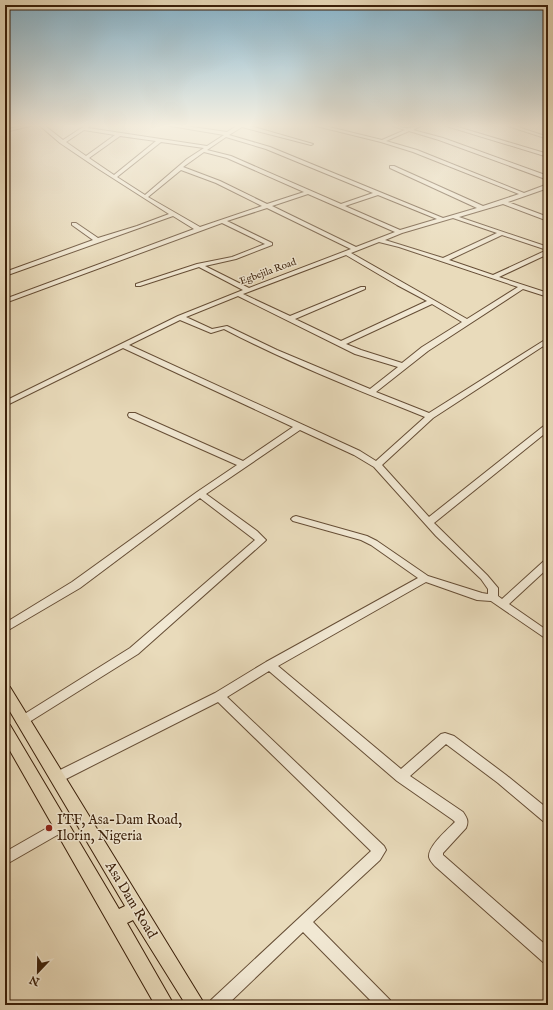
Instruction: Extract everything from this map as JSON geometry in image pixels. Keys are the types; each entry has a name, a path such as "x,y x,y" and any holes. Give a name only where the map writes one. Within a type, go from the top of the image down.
{"main road":[{"name":"Asa Dam Road","path":"5,691 136,909 196,1005"},
{"name":"Asa Dam Road","path":"5,729 164,1005"},
{"path":"115,920 136,909"}],"street":[{"path":"107,172 199,229"},
{"path":"114,177 120,172"},
{"path":"145,197 176,172"},
{"path":"192,172 218,182 356,249"},
{"path":"263,172 400,232"},
{"path":"328,172 441,220"},
{"path":"403,172 482,208"},
{"path":"469,172 525,194"},
{"path":"532,172 548,178"},
{"name":"Egbejila Road","path":"5,404 180,318 238,294 400,232 546,188"},
{"path":"5,302 199,229 224,222 308,192"},
{"path":"340,206 380,193"},
{"path":"503,202 548,219"},
{"path":"5,274 173,214"},
{"path":"452,216 548,251"},
{"path":"138,285 199,265 234,258 270,244 224,222"},
{"path":"74,224 97,240"},
{"path":"444,260 500,234"},
{"path":"378,240 401,246 548,295"},
{"path":"493,277 548,251"},
{"path":"347,253 466,322"},
{"path":"199,265 249,290"},
{"path":"371,392 425,349 522,287"},
{"path":"289,319 363,288"},
{"path":"238,294 358,352 403,366"},
{"path":"340,344 432,301"},
{"path":"180,318 211,331 225,327 274,352 430,416"},
{"path":"377,465 430,416 548,340"},
{"path":"123,345 357,453 377,465 440,534 484,577 493,588 497,602"},
{"path":"132,416 243,464"},
{"path":"5,628 76,585 200,494 298,427"},
{"path":"429,522 548,427"},
{"path":"22,720 134,651 261,540 254,533 200,494"},
{"path":"296,519 364,538 374,543 425,578 481,598 497,602 548,636"},
{"path":"497,602 548,562"},
{"path":"58,777 219,696 270,665 425,578"},
{"path":"270,665 401,777 461,820 461,824 437,850 436,857 548,957"},
{"path":"216,1005 375,856 379,850 219,696"},
{"path":"401,777 445,738 450,740 502,779 548,817"},
{"path":"5,859 61,826"},
{"path":"303,922 385,1005"}],"place":[{"name":"ITF, Asa-Dam Road, Ilorin, Nigeria","path":"49,828"}]}
